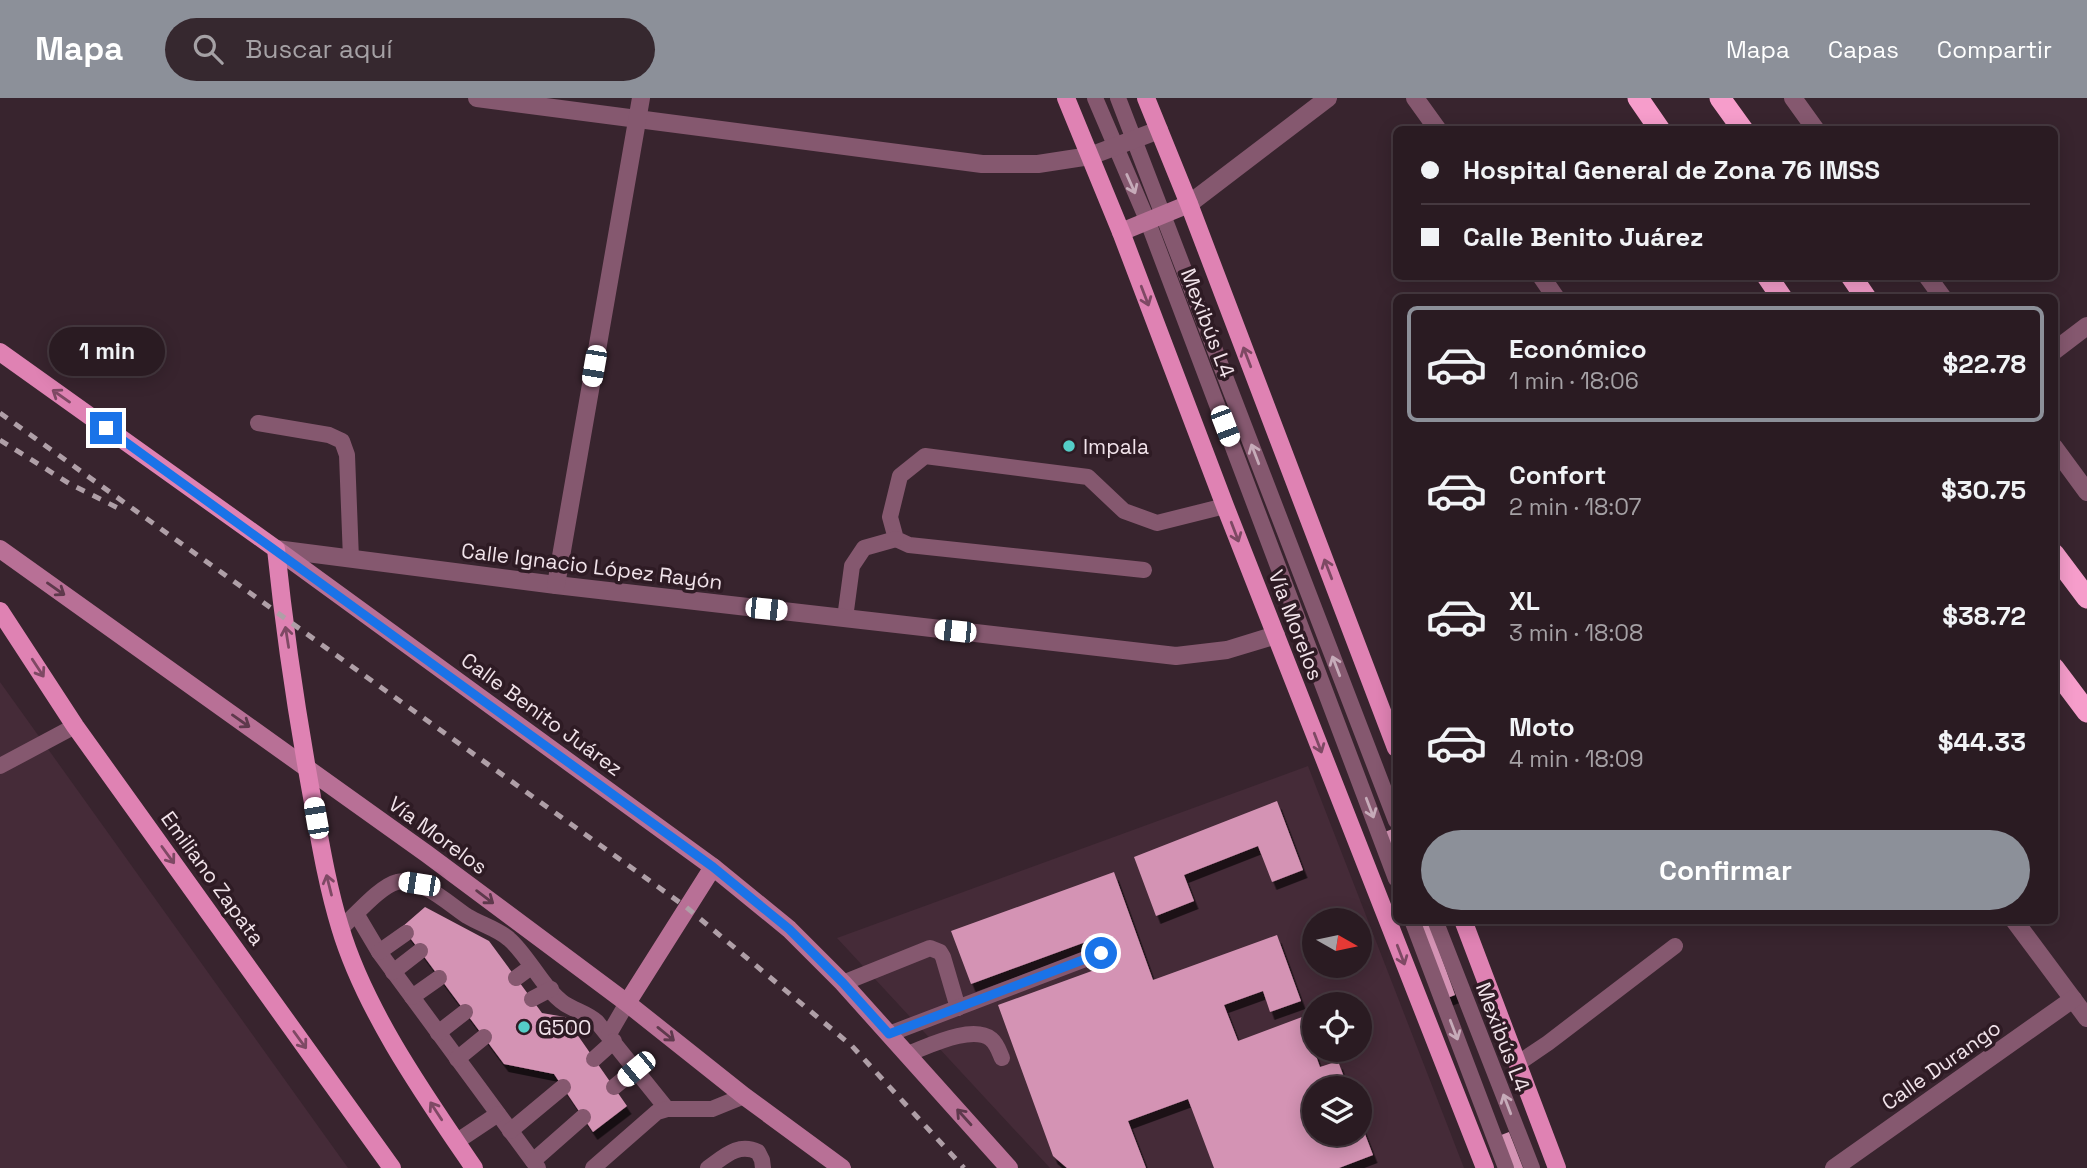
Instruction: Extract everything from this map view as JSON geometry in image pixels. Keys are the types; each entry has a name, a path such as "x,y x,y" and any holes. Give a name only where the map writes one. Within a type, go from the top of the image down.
{"highway":[{"path":"1638,98 1658,126"},
{"path":"1720,98 1740,126"},
{"path":"2058,559 2087,598"},
{"path":"2058,673 2087,712"}],"main road":[{"name":"Vía Morelos","path":"1066,98 1121,232 1225,506 1485,1168"},
{"path":"1146,98 1393,739"},
{"path":"1121,232 1189,204"},
{"name":"Calle Benito Juárez","path":"0,352 713,867 789,929 843,983 1009,1168"},
{"name":"Vía Morelos","path":"0,549 460,879 842,1168"},
{"path":"276,549 306,767 325,869 340,929 367,994 391,1040 474,1168"},
{"name":"Emiliano Zapata","path":"0,611 75,726 392,1168"},
{"path":"627,1003 713,867"},
{"path":"1464,924 1557,1168"}],"street":[{"path":"477,98 982,164 1038,164 1090,156 1159,130"},
{"path":"556,586 641,98"},
{"path":"1189,204 1328,98"},
{"path":"1415,98 1435,126"},
{"path":"1793,98 1813,126"},
{"path":"2058,348 2087,326"},
{"path":"2058,452 2087,492"},
{"name":"Calle Ignacio López Rayón","path":"276,549 556,586 1176,656 1227,650 1276,635"},
{"path":"2017,924 2087,1018"},
{"name":"Calle Durango","path":"1834,1168 2073,999"}],"lane":[{"name":"Mexibús L4","path":"1095,98 1115,146 1156,219 1393,813"},
{"name":"Mexibús L4","path":"1118,98 1134,138 1156,219 1393,870"},
{"path":"258,423 329,435 342,442 347,455 351,559"},
{"path":"896,539 890,517 900,475 925,456 1088,477 1124,512 1157,523 1225,506"},
{"path":"845,618 852,566 864,548 896,539 909,545 1143,570"},
{"path":"0,766 75,726"},
{"path":"433,912 440,896 460,879"},
{"path":"340,929 380,891 398,881 419,884 440,896 464,921 509,939 565,1003 587,1013 611,1038 667,1109"},
{"path":"357,915 393,972 536,1164 583,1117"},
{"name":"Mexibús L4","path":"1414,924 1506,1168"},
{"name":"Mexibús L4","path":"1437,924 1532,1168"},
{"path":"379,952 406,933"},
{"path":"495,949 509,939"},
{"path":"1517,1064 1675,946"},
{"path":"843,983 930,948 940,952 943,957 958,1008"},
{"path":"393,972 420,951"},
{"path":"889,1034 1101,953"},
{"path":"516,978 531,967"},
{"path":"411,997 439,978"},
{"path":"532,999 551,989"},
{"path":"594,1059 611,1038 627,1003"},
{"path":"438,1034 465,1012"},
{"path":"907,1054 969,1033 989,1037 1002,1058"},
{"path":"457,1059 484,1037"},
{"path":"614,1087 636,1069"},
{"path":"510,1131 563,1087"},
{"path":"593,1168 657,1112 667,1109 712,1109 744,1096"},
{"path":"456,1142 498,1114"},
{"path":"708,1168 735,1150 743,1148 758,1153 763,1168"}],"shaded area":[{"path":"0,682 348,1168 0,1168"},
{"path":"1308,766 1363,908 1302,908 1302,978 1372,978 1372,931 1464,1168 1050,1168 837,938"}],"building":[{"path":"1277,801 1303,870 1272,882 1258,846 1184,875 1194,901 1156,916 1134,857"},
{"path":"1393,829 1393,864 1382,833"},
{"path":"1114,872 1153,980 1277,935 1301,1001 1270,1012 1263,991 1224,1005 1238,1041 1302,1017 1302,1062 1318,1062 1320,1067 1338,1062 1344,1076 1302,1076 1302,1146 1370,1146 1373,1155 1339,1168 1214,1168 1188,1099 1128,1121 1146,1168 1067,1168 1053,1156 998,1005 1111,964 1102,936 971,984 951,931"},
{"name":"G500","path":"425,907 489,941 542,1013 565,1017 627,1106 593,1132 554,1074 504,1064 402,927"},
{"path":"1415,924 1429,924 1455,995 1442,1000"},
{"path":"1509,1132 1523,1168 1508,1168 1496,1137"}],"railway":[{"path":"0,413 686,907 852,1046 964,1168"},
{"path":"0,440 70,484 118,508"}],"place":[{"name":"Impala","path":"1069,446"},
{"name":"G500","path":"524,1027"}],"route":[{"path":"106,428 713,867 789,929 889,1034 1101,953"}]}
